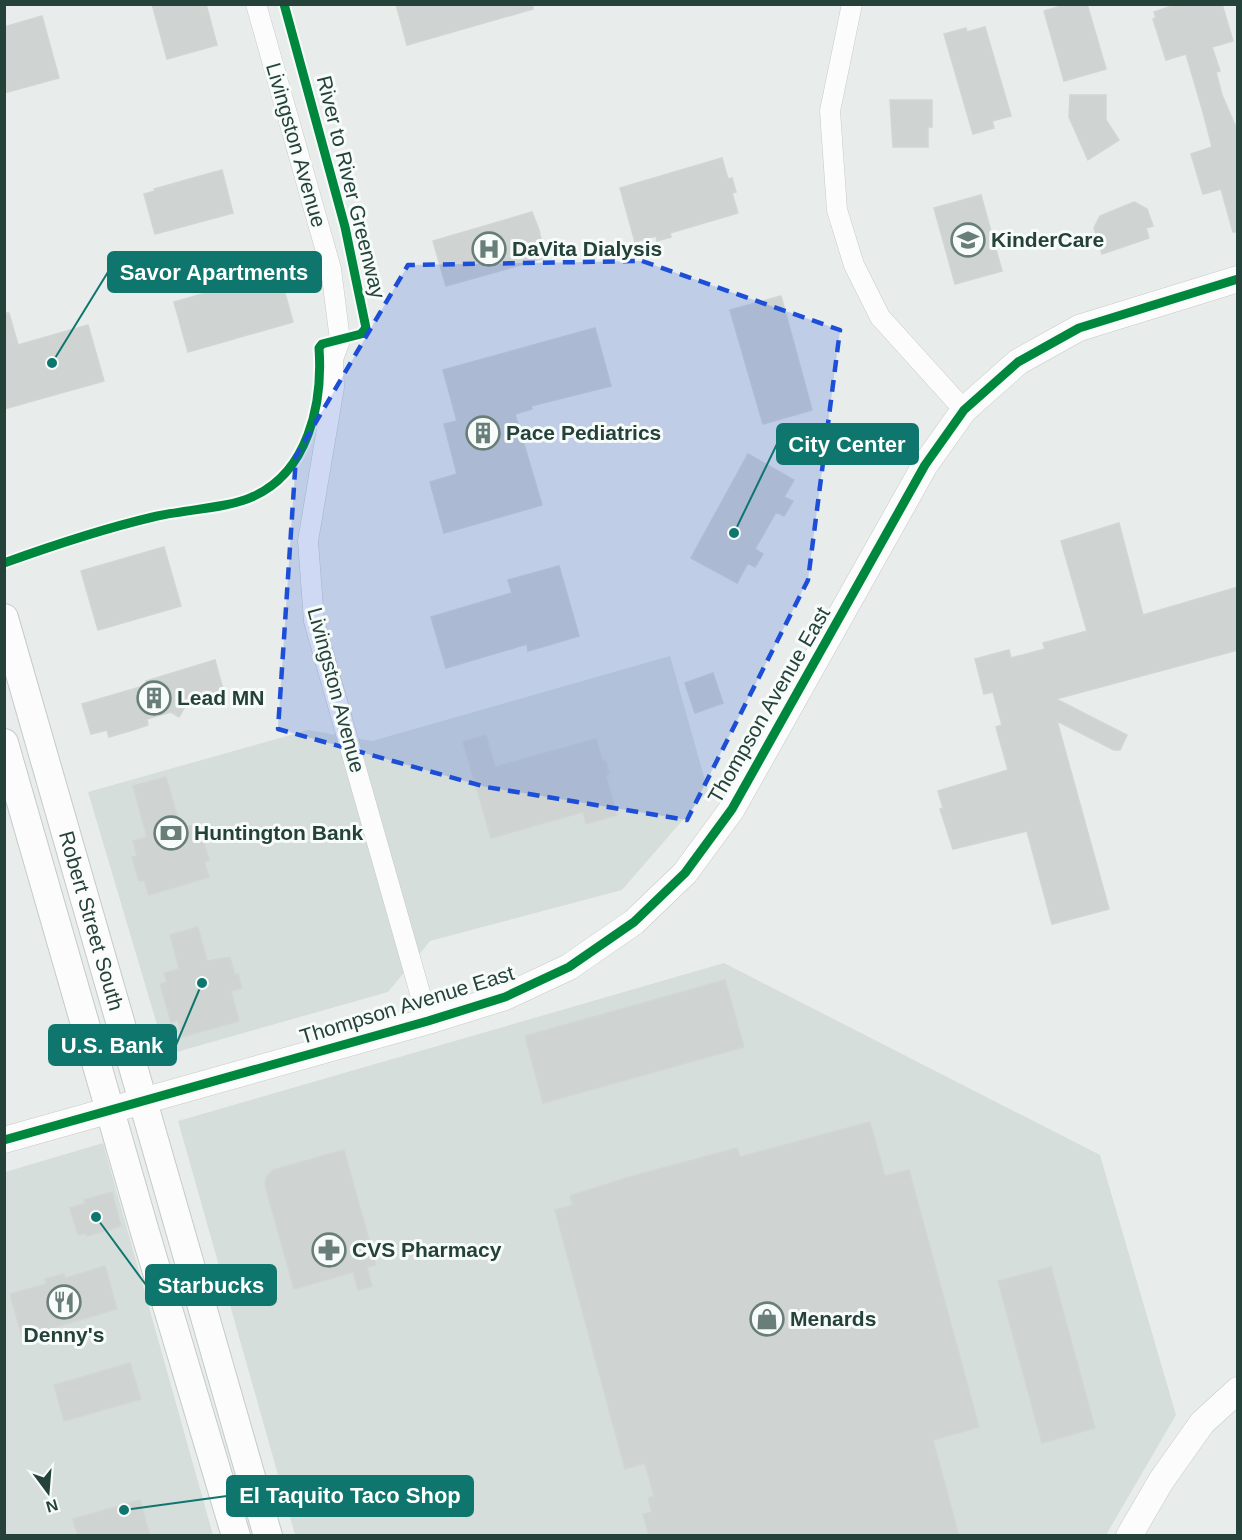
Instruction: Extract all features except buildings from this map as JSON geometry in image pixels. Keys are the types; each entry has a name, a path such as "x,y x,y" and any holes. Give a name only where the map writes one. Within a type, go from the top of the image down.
{"main road":[{"name":"Robert Street South","path":"4,618 268,1536"},
{"name":"Robert Street South","path":"4,743 236,1536"}],"street":[{"name":"Livingston Avenue","path":"256,4 331,269 338,308 340,339 333,359 334,387 308,541 314,621 428,1021"},
{"path":"852,4 830,111 837,210 854,265 880,317 964,410"},
{"name":"Thompson Avenue East","path":"4,1140 428,1021 505,997 569,967 634,922 685,873 732,809 925,465 964,410 1018,362 1079,328 1238,279"},
{"path":"1129,1536 1161,1481 1202,1423 1238,1390"}],"highlighted area":[{"path":"642,261 840,330 808,580 687,820 486,787 278,729 296,456 408,265"}],"shaded area":[{"path":"670,656 708,791 622,890 430,941 388,992 166,1055 88,792 308,730 372,741"},
{"path":"724,963 1100,1155 1176,1415 1106,1535 295,1535 178,1121"},
{"path":"103,1143 213,1535 5,1536 5,1172"}],"cycle path":[{"name":"River to River Greenway","path":"4,563 134,522 242,501 271,486 287,471 299,454 308,434 318,392 319,348 322,344 361,334 366,328 345,227 284,4"},
{"path":"4,1140 428,1021 505,997 569,967 634,922 685,873 732,809 925,465 964,410 1018,362 1079,328 1238,279"}],"place":[{"name":"KinderCare","path":"968,240"},
{"name":"DaVita Dialysis","path":"489,249"},
{"name":"Savor Apartments","path":"52,363"},
{"name":"Pace Pediatrics","path":"483,433"},
{"name":"City Center","path":"734,533"},
{"name":"Lead MN","path":"154,698"},
{"name":"Huntington Bank","path":"171,833"},
{"name":"U.S. Bank","path":"202,983"},
{"name":"Starbucks","path":"96,1217"},
{"name":"CVS Pharmacy","path":"329,1250"},
{"name":"Denny's","path":"64,1302"},
{"name":"Menards","path":"767,1319"},
{"name":"El Taquito Taco Shop","path":"124,1510"}]}
